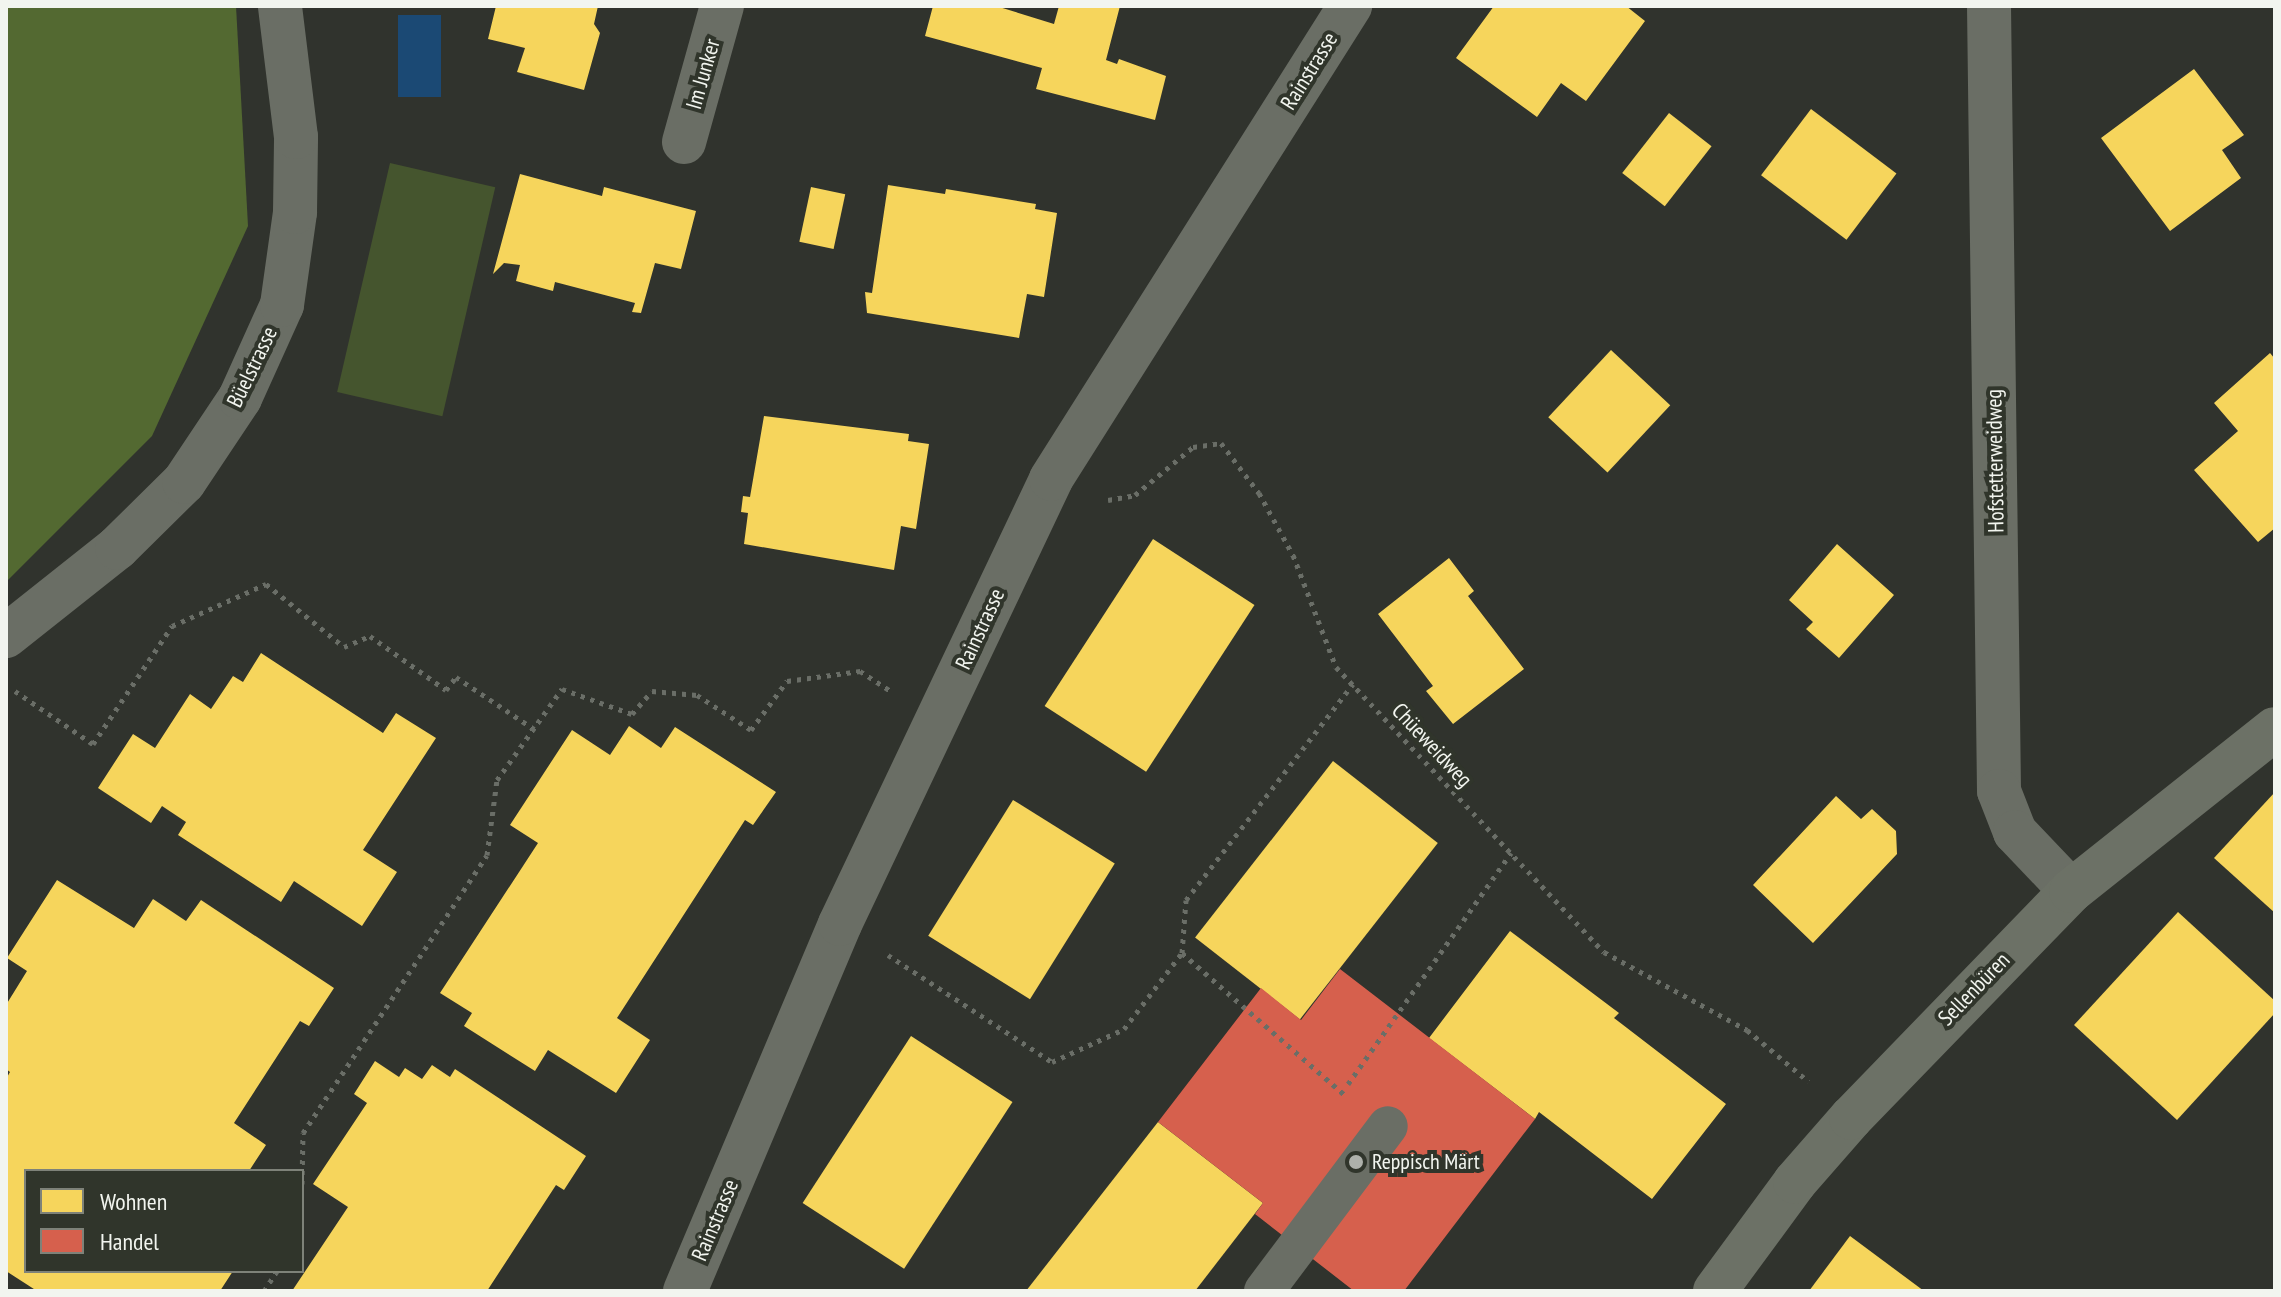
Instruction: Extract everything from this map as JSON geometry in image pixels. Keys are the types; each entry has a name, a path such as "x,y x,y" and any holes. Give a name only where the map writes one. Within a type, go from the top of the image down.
{"main road":[{"name":"Sellenbüren","path":"1715,1291 1795,1182 1851,1118 2071,891 2275,729"}],"street":[{"name":"Büelstrasse","path":"6,636 117,548 184,482 240,398 282,305 295,212 296,137 280,6"},
{"name":"Im Junker","path":"684,142 722,6"},
{"name":"Rainstrasse","path":"685,1291 840,924 1051,479 1350,6"},
{"name":"Hofstetterweidweg","path":"1989,6 1999,791 2015,832 2071,891"}],"lane":[{"path":"1264,1291 1388,1126"}],"path":[{"name":"Chüeweidweg","path":"1051,479 1105,500 1135,495 1193,447 1221,443 1259,493 1293,555 1336,667 1604,952 1747,1030 1851,1118"},
{"path":"6,686 93,744 172,626 266,584 344,647 370,636 446,690 456,677 534,729"},
{"path":"302,1169 303,1133 487,855 497,780 562,689 632,714 652,691 697,695 751,730 787,681 860,671 937,721"},
{"path":"840,924 1052,1062 1124,1029 1182,953 1186,900 1353,684"},
{"path":"1342,1092 1511,853"},
{"path":"1182,953 1342,1092 1388,1126"},
{"path":"264,1291 276,1273"}],"green space":[{"path":"6,6 236,6 248,226 152,436 6,582"},
{"path":"390,163 495,187 442,416 337,392"}],"water":[{"path":"398,15 441,15 441,97 398,97"}],"building: Wohnen":[{"path":"496,6 598,6 594,24 600,33 584,90 517,72 525,48 488,39"},
{"path":"933,6 996,6 1054,24 1059,6 1120,6 1106,60 1117,64 1119,59 1166,76 1155,120 1036,89 1042,68 925,36"},
{"path":"1494,6 1626,6 1645,21 1586,101 1561,83 1537,117 1456,58"},
{"path":"2194,69 2244,135 2222,150 2241,178 2170,231 2101,138"},
{"path":"1811,109 1896,173 1847,240 1761,175"},
{"path":"1669,113 1712,146 1665,206 1622,173"},
{"path":"520,174 602,196 604,187 696,211 681,269 655,263 641,313 632,312 635,303 555,282 553,291 516,281 520,265 504,263 493,274"},
{"path":"888,185 945,194 946,189 1036,204 1035,209 1057,213 1044,297 1027,294 1019,338 867,313 865,292 872,293"},
{"path":"811,187 845,194 834,249 799,242"},
{"path":"1611,350 1670,405 1607,473 1548,417"},
{"path":"2270,353 2275,359 2275,528 2258,542 2194,470 2238,431 2214,403"},
{"path":"764,416 909,434 908,441 929,444 916,529 901,526 894,570 744,544 748,513 741,512 743,496 750,497"},
{"path":"1153,539 1254,605 1146,772 1045,706"},
{"path":"1837,544 1894,595 1839,658 1806,629 1813,622 1789,600"},
{"path":"1449,558 1474,591 1468,596 1524,669 1453,724 1426,691 1433,686 1378,614"},
{"path":"261,653 383,733 396,713 436,738 363,850 397,872 362,926 294,881 281,902 178,835 186,822 162,806 151,823 98,788 133,734 155,748 190,694 211,709 233,676 243,682"},
{"path":"629,726 661,748 675,727 776,792 753,825 745,820 617,1018 650,1040 616,1093 548,1050 535,1071 464,1026 472,1013 440,993 538,843 510,825 572,730 610,755"},
{"path":"1333,761 1438,843 1300,1019 1195,938"},
{"path":"2275,792 2275,913 2214,858"},
{"path":"1836,796 1861,819 1872,809 1896,831 1897,854 1813,943 1753,885"},
{"path":"1013,800 1115,864 1030,999 928,936"},
{"path":"57,880 134,928 153,899 186,921 201,900 334,988 309,1026 300,1021 234,1123 266,1145 250,1169 24,1169 24,1273 232,1273 220,1291 37,1291 6,1271 6,1079 10,1072 6,1069 6,1005 27,971 7,958"},
{"path":"2178,912 2275,1001 2275,1013 2177,1120 2074,1025"},
{"path":"1510,931 1619,1013 1614,1018 1726,1104 1652,1199 1539,1112 1535,1119 1429,1038"},
{"path":"911,1036 1012,1102 904,1269 803,1203"},
{"path":"375,1061 399,1077 405,1068 422,1079 432,1065 450,1077 455,1069 586,1156 564,1190 556,1185 487,1291 292,1291 348,1207 313,1184 367,1103 354,1094"},
{"path":"1158,1122 1263,1203 1195,1291 1026,1291"},
{"path":"1850,1236 1924,1291 1809,1291"}],"building: Handel":[{"name":"Reppisch Märt","path":"1340,969 1535,1119 1404,1291 1354,1291 1255,1214 1263,1203 1158,1122 1261,988 1301,1020"}],"place":[{"name":"Reppisch Märt","path":"1356,1162"}]}
